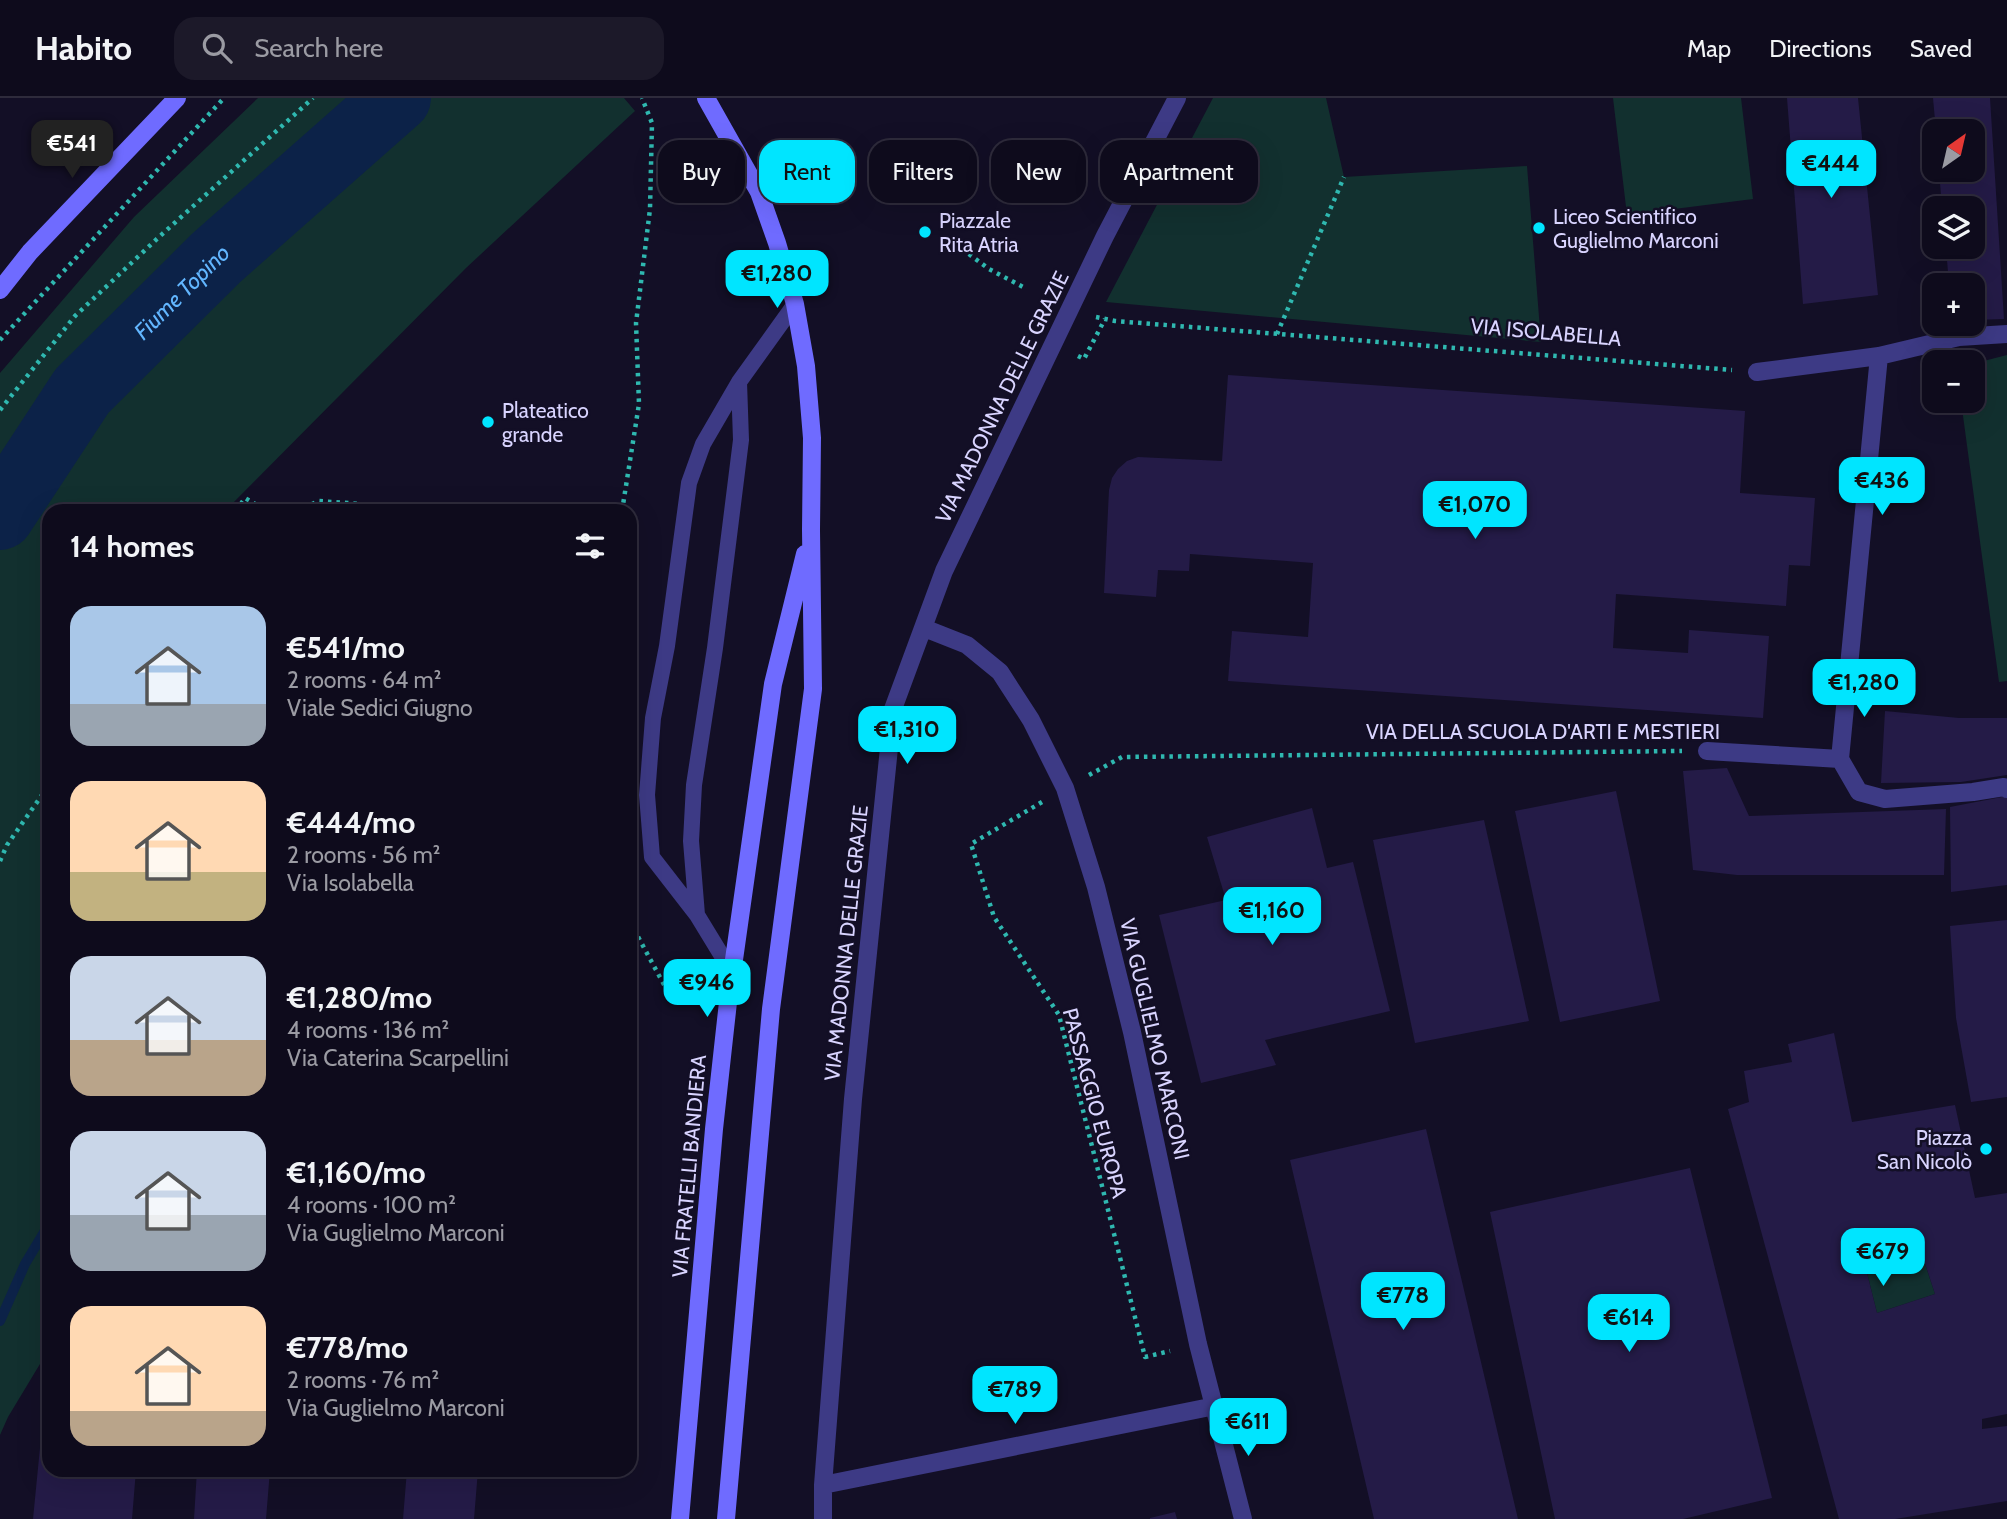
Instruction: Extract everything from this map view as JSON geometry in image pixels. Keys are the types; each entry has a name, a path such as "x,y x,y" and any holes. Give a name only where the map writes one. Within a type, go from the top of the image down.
{"main road":[{"path":"0,290 30,252 177,98"},
{"name":"VIA FRATELLI BANDIERA","path":"706,98 759,192 795,304 806,366 812,438 810,530 814,689 771,1009 726,1519"},
{"name":"VIA FRATELLI BANDIERA","path":"680,1519 714,1129 728,1002 773,684 810,530"}],"street":[{"name":"VIA MADONNA DELLE GRAZIE","path":"823,1519 823,1485 853,1099 893,709 944,571 1105,236 1177,98"},
{"path":"1757,372 1879,356 1959,337 2007,334"},
{"path":"1879,356 1840,759 1859,792 1885,799 2004,787 2007,789"},
{"name":"VIA GUGLIELMO MARCONI","path":"924,628 967,645 1000,673 1031,720 1065,788 1096,887 1132,1032 1198,1344 1243,1519"},
{"name":"VIA DELLA SCUOLA D'ARTI E MESTIERI","path":"1707,751 1840,759"},
{"path":"823,1485 1215,1406"}],"lane":[{"path":"728,1002 722,956 697,915 652,857 648,795 653,718 667,646 689,483 703,444 739,382 795,304"},
{"path":"697,915 691,841 694,785 715,648 741,440 739,382"}],"path":[{"path":"0,340 224,98"},
{"path":"0,410 75,316 313,98"},
{"path":"623,504 639,404 636,323 650,209 652,123 642,98"},
{"path":"1277,334 1344,177"},
{"path":"962,249 1000,275 1025,288"},
{"name":"VIA ISOLABELLA","path":"1092,316 1277,334 1757,372"},
{"path":"1071,353 1084,359 1105,319"},
{"path":"241,504 246,498 256,504"},
{"path":"311,504 318,501 361,504"},
{"name":"VIA DELLA SCUOLA D'ARTI E MESTIERI","path":"1065,788 1122,757 1707,751"},
{"name":"PASSAGGIO EUROPA","path":"1065,788 971,844 994,917 1059,1015 1145,1357 1198,1344"},
{"path":"0,861 42,795"},
{"path":"637,935 668,992"}],"green space":[{"path":"258,98 624,98 635,111 466,268 232,504 42,504 42,1361 0,1435 0,373 134,217"},
{"path":"1213,98 1326,98 1344,177 1527,166 1541,342 1106,302 1158,203 1258,203 1258,140 1191,140"},
{"path":"1613,98 1741,98 1753,199 1627,215"},
{"path":"2007,355 2007,681 1999,682 1963,413 1985,413 1985,361"},
{"path":"1914,1230 1935,1294 1877,1313 1860,1245"}],"building":[{"path":"1787,98 1858,98 1878,295 1803,304"},
{"path":"1933,98 1990,98 2004,319 1985,320 1985,273 1948,273 1947,259 1985,259 1985,196 1941,196 1940,182 1985,182 1985,119 1935,119"},
{"path":"1228,375 1745,411 1740,493 1815,498 1810,566 1789,565 1786,606 1616,594 1613,648 1688,653 1689,630 1769,636 1763,718 1228,681 1232,631 1308,637 1313,563 1190,554 1189,571 1158,570 1156,597 1104,593 1109,490 1112,478 1127,461 1138,457 1222,461"},
{"path":"1885,711 1959,718 2007,718 2007,775 1961,782 1881,783"},
{"path":"1727,768 1749,816 1946,809 1944,875 1737,875 1693,870 1683,771"},
{"path":"1616,791 1660,1001 1560,1022 1515,811"},
{"path":"2007,796 2007,885 1951,892 1950,807"},
{"path":"1312,808 1327,868 1353,862 1390,1011 1265,1040 1276,1065 1201,1083 1159,915 1226,900 1207,837"},
{"path":"1484,820 1529,1021 1415,1043 1373,840"},
{"path":"2007,920 2007,1097 1971,1102 1956,1018 1950,926"},
{"path":"1834,1033 1852,1122 1955,1105 1975,1198 2007,1193 2007,1414 1982,1419 1982,1429 2007,1426 2007,1501 1895,1519 1839,1519 1728,1109 1749,1102 1744,1071 1792,1062 1788,1044","holes":["1914,1230 1935,1294 1877,1313 1860,1245"]},
{"path":"1426,1129 1518,1519 1374,1519 1290,1160"},
{"path":"1690,1168 1772,1498 1683,1519 1555,1519 1490,1212"},
{"path":"42,1427 42,1477 135,1477 132,1519 33,1519"},
{"path":"197,1477 269,1477 266,1519 194,1519"},
{"path":"406,1477 477,1477 474,1519 403,1519"},
{"path":"1175,1512 1177,1519 1150,1519 1150,1518"}],"waterway":[{"name":"Fiume Topino","path":"0,516 82,391 216,258 397,98"},
{"path":"0,1321 25,1264 42,1236"}],"place":[{"name":"Liceo Scientifico Guglielmo Marconi","path":"1539,228"},
{"name":"Piazzale Rita Atria","path":"925,232"},
{"name":"Plateatico grande","path":"488,422"},
{"name":"Piazza San Nicolò","path":"1986,1149"}]}
